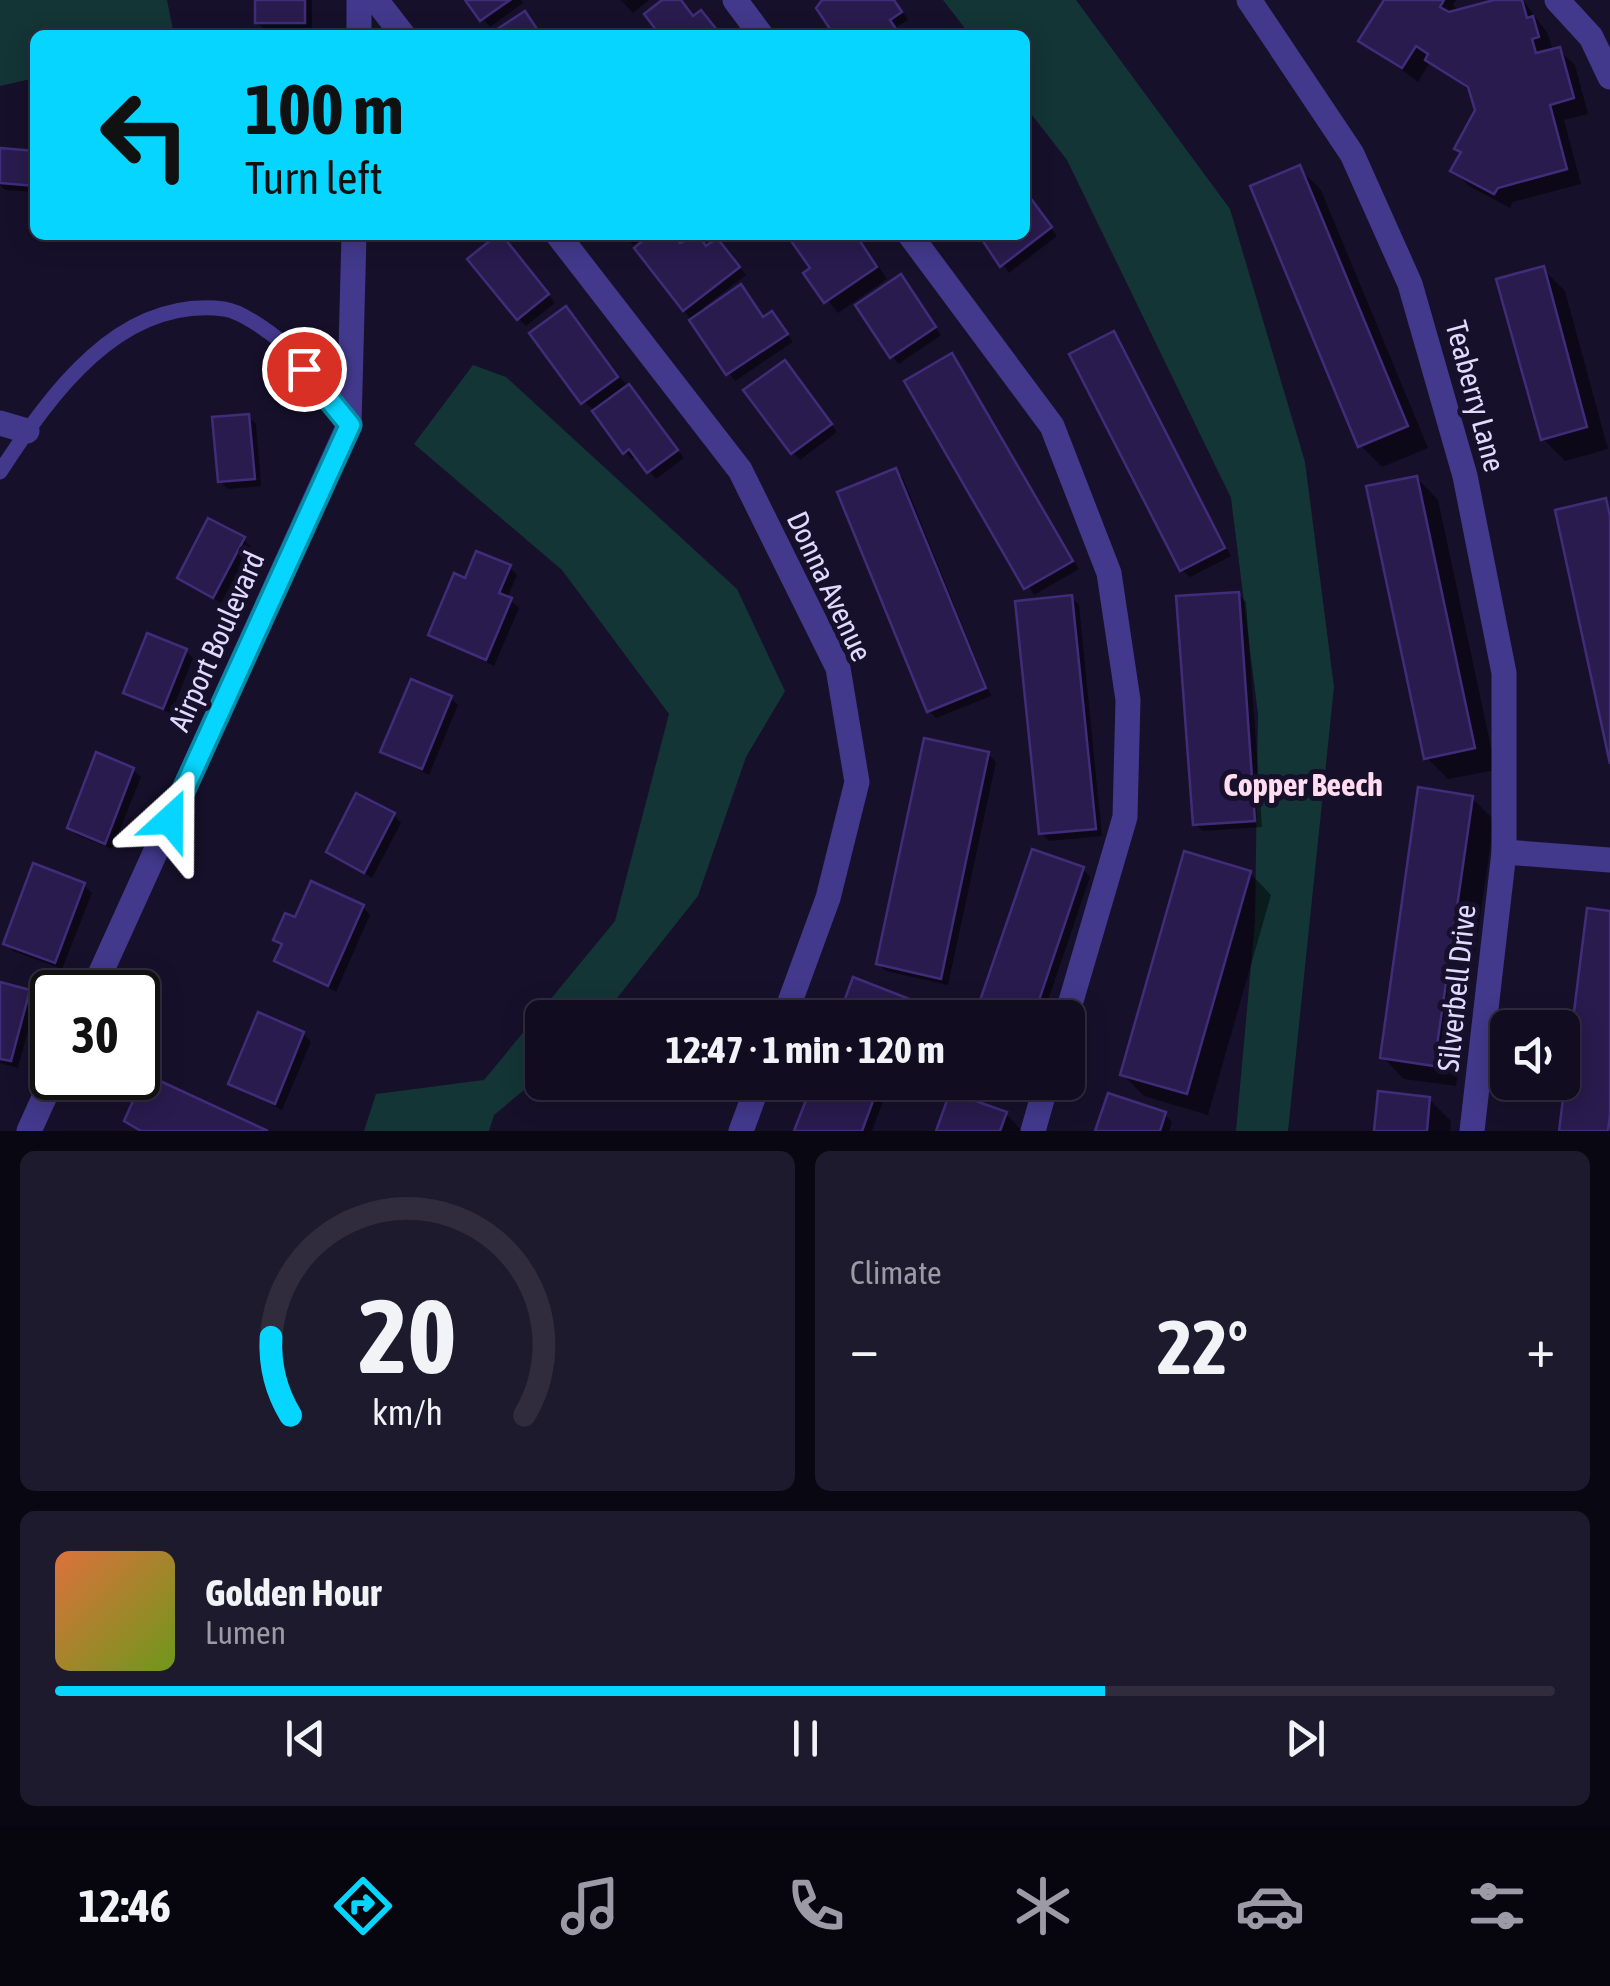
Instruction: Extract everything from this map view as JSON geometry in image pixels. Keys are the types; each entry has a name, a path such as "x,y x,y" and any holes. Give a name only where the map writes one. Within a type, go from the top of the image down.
{"street":[{"path":"358,30 360,0"},
{"path":"376,0 399,30"},
{"path":"736,0 757,30"},
{"name":"Teaberry Lane","path":"1248,0 1352,154 1410,284 1466,476 1504,673 1504,852"},
{"path":"1558,0 1591,37 1610,77"},
{"path":"350,425 354,240"},
{"name":"Donna Avenue","path":"562,240 740,470 838,668 857,782 828,898 791,1000"},
{"path":"914,240 1052,426 1109,574 1128,700 1125,817 1071,1000"},
{"path":"0,423 27,431"},
{"name":"Airport Boulevard","path":"102,970 350,425"},
{"path":"1504,852 1610,860"},
{"name":"Silverbell Drive","path":"1472,1131 1504,852"},
{"path":"29,1131 43,1100"},
{"path":"741,1131 752,1100"},
{"path":"1033,1131 1042,1100"}],"lane":[{"path":"0,472 27,431 97,348 160,313 227,309 282,340 350,425"}],"green space":[{"path":"0,0 167,0 173,30 30,30 30,79 0,86"},
{"path":"943,0 1076,0 1230,209 1305,462 1334,687 1288,1131 1236,1131 1255,921 1258,714 1231,498 1067,160 1030,112 1030,30 966,30"},
{"path":"473,365 506,377 737,589 785,691 746,757 698,896 615,1000 550,1000 615,921 669,714 562,570 414,444"},
{"path":"525,1030 525,1089 494,1115 489,1131 364,1131 376,1094 484,1080"}],"building":[{"path":"255,0 305,0 305,23 255,23"},
{"path":"465,0 510,0 480,21"},
{"path":"662,0 681,0 693,16 701,10 717,30 656,30 644,14"},
{"path":"822,0 894,0 902,12 890,20 897,30 831,30 816,8"},
{"path":"1384,0 1444,0 1440,7 1449,12 1494,0 1522,0 1527,18 1533,16 1539,37 1532,39 1536,53 1560,47 1574,98 1550,105 1567,169 1498,188 1494,194 1450,171 1461,152 1454,149 1475,110 1468,87 1425,60 1428,54 1416,46 1402,68 1358,41"},
{"path":"525,11 538,30 496,30"},
{"path":"0,148 30,151 30,186 0,183"},
{"path":"1300,165 1408,426 1358,447 1250,186"},
{"path":"1030,197 1052,227 1000,267 982,240 1030,240"},
{"path":"491,240 506,240 549,294 517,320 467,259"},
{"path":"644,240 702,240 706,246 719,240 740,267 683,311 634,248"},
{"path":"790,240 859,240 877,267 824,303 803,273 810,268"},
{"path":"1544,266 1587,427 1541,440 1496,279"},
{"path":"901,274 936,327 890,358 855,305"},
{"path":"741,284 763,317 772,311 788,334 726,375 689,320"},
{"path":"566,306 618,377 581,404 529,333"},
{"path":"1114,331 1225,548 1180,571 1069,354"},
{"path":"952,353 1073,561 1024,589 904,381"},
{"path":"785,360 832,424 791,454 743,390"},
{"path":"629,384 678,450 647,473 629,449 623,454 592,411"},
{"path":"249,414 255,479 218,482 212,417"},
{"path":"896,468 986,688 927,712 837,492"},
{"path":"1417,476 1475,748 1424,759 1366,486"},
{"path":"1606,498 1610,516 1610,764 1555,510"},
{"path":"208,518 245,537 213,598 177,578"},
{"path":"476,551 511,565 499,593 512,598 486,660 428,635 454,573 465,578"},
{"path":"1239,592 1255,821 1193,825 1176,596"},
{"path":"1072,595 1096,829 1039,834 1015,601"},
{"path":"147,633 187,649 163,709 123,693"},
{"path":"411,679 452,696 422,769 380,752"},
{"path":"924,738 989,752 941,979 876,964"},
{"path":"96,752 134,768 105,844 67,828"},
{"path":"1418,787 1473,796 1434,1066 1380,1058"},
{"path":"356,793 395,813 364,873 326,852"},
{"path":"1032,849 1084,867 1039,1000 980,1000"},
{"path":"1184,851 1251,871 1187,1094 1120,1075"},
{"path":"33,863 85,883 55,963 3,944"},
{"path":"311,881 364,905 328,986 274,961 282,944 273,940 285,913 295,917"},
{"path":"1587,908 1610,911 1608,1131 1559,1131 1563,1100 1580,1100 1580,1010 1574,1010"},
{"path":"853,977 912,1000 845,1000"},
{"path":"0,982 30,990 11,1061 0,1059"},
{"path":"258,1012 304,1032 275,1104 228,1084"},
{"path":"160,1081 268,1131 141,1131 124,1121 133,1100 160,1100"},
{"path":"1378,1091 1430,1097 1427,1131 1374,1131"},
{"path":"1108,1093 1166,1112 1160,1131 1095,1131"},
{"path":"806,1100 873,1100 862,1131 794,1131"},
{"path":"947,1100 973,1100 1007,1112 1000,1131 936,1131"}],"district":[{"name":"Copper Beech","path":"1303,784"}],"route":[{"path":"170,820 350,425 304,369"}]}
